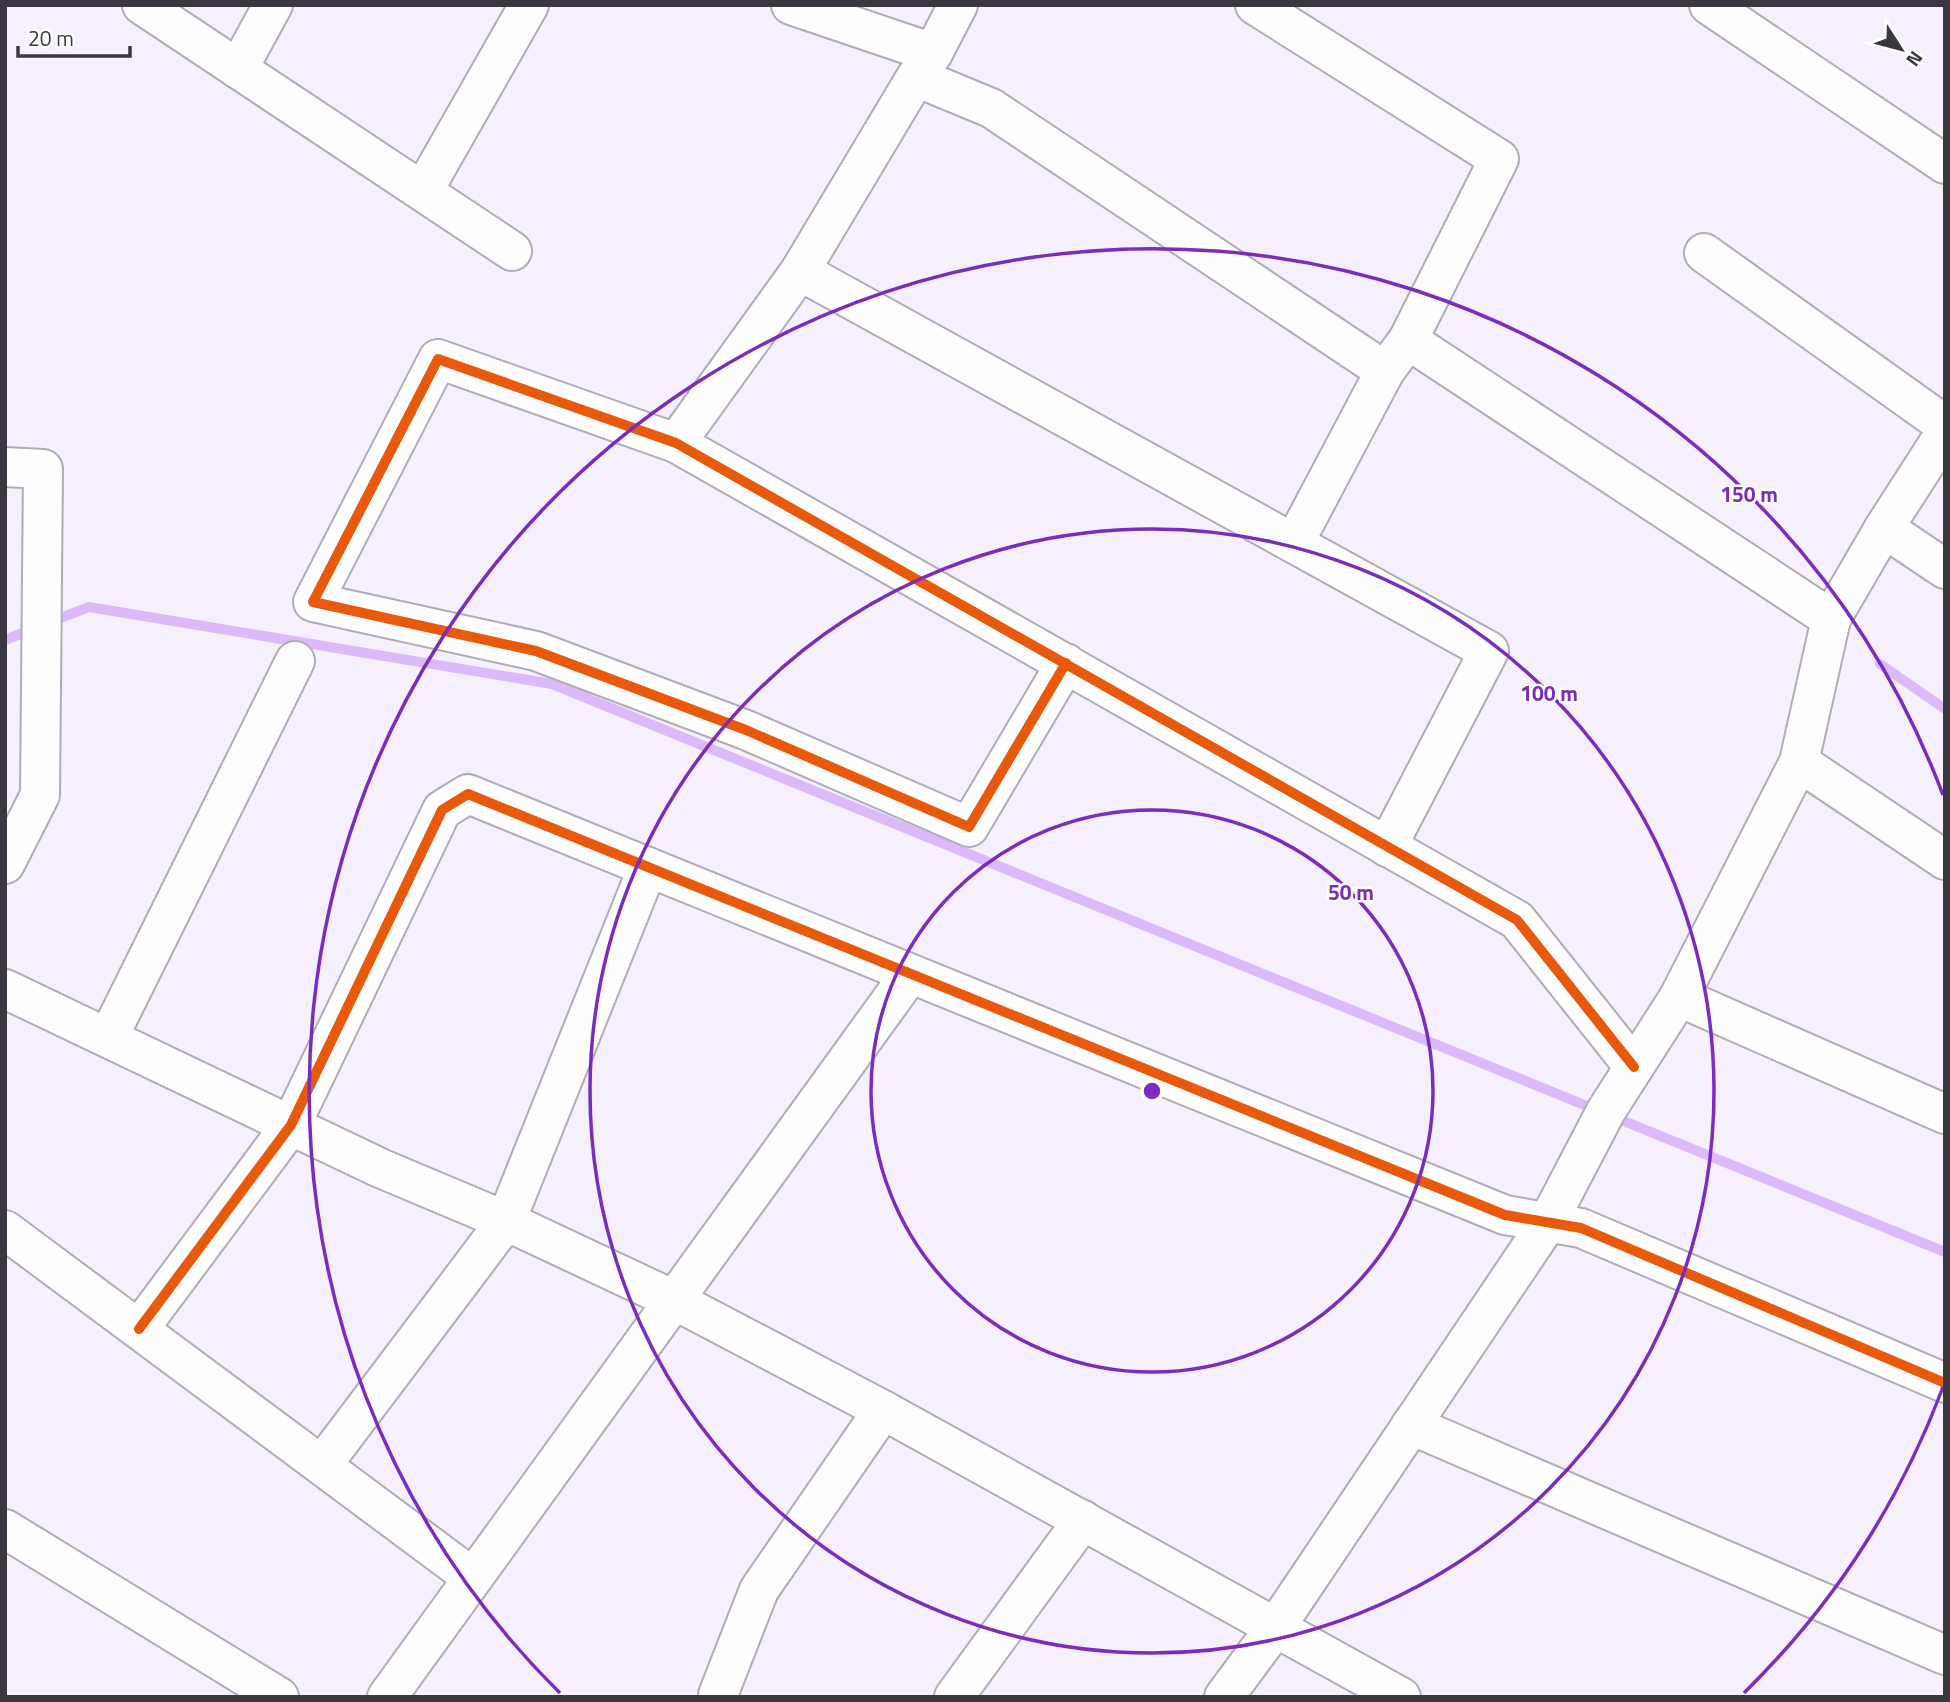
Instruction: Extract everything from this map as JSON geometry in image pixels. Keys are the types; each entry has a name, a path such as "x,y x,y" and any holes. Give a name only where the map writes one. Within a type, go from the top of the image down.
{"street":[{"path":"142,5 512,251"},
{"path":"238,69 273,5"},
{"path":"423,191 529,5"},
{"path":"791,5 925,65 1385,371"},
{"path":"676,443 800,271 925,65 958,5"},
{"path":"1255,5 1499,159 1408,340 1385,371 1294,544"},
{"path":"1709,5 1945,164"},
{"path":"1704,253 1945,425"},
{"path":"800,271 1489,651 1387,847"},
{"path":"1408,340 1830,620"},
{"path":"1066,663 969,827 746,730 536,651 313,602 438,359 676,443 1066,663 1517,920 1634,1067"},
{"path":"1224,1697 1275,1628 1548,1222 1606,1111 1679,997 1799,762 1830,620 1884,528 1945,433"},
{"path":"5,467 43,468 43,482 40,795 5,864"},
{"path":"1884,528 1945,569"},
{"path":"108,1038 295,661"},
{"path":"1799,762 1945,860"},
{"path":"139,1329 291,1125 442,810 468,794 1505,1216 1581,1228 1945,1383"},
{"path":"322,1465 506,1220 648,867"},
{"path":"387,1697 910,974"},
{"path":"5,989 380,1168 506,1220 674,1300 883,1410 1401,1697"},
{"path":"1679,997 1945,1114"},
{"path":"5,1230 473,1578"},
{"path":"720,1697 718,1695 759,1590 883,1410"},
{"path":"1411,1425 1945,1655"},
{"path":"954,1697 1083,1520"},
{"path":"5,1529 261,1691"}],"waterway":[{"path":"50,622 89,607 552,684 1945,1252"},
{"path":"5,640 35,628"},
{"path":"1880,664 1945,709"}],"cycle path":[{"path":"1066,663 969,827 746,730 536,651 313,602 438,359 676,443 1517,920 1634,1067"},
{"path":"139,1329 291,1125 442,810 468,794 1505,1215 1581,1228 1945,1383"}]}
